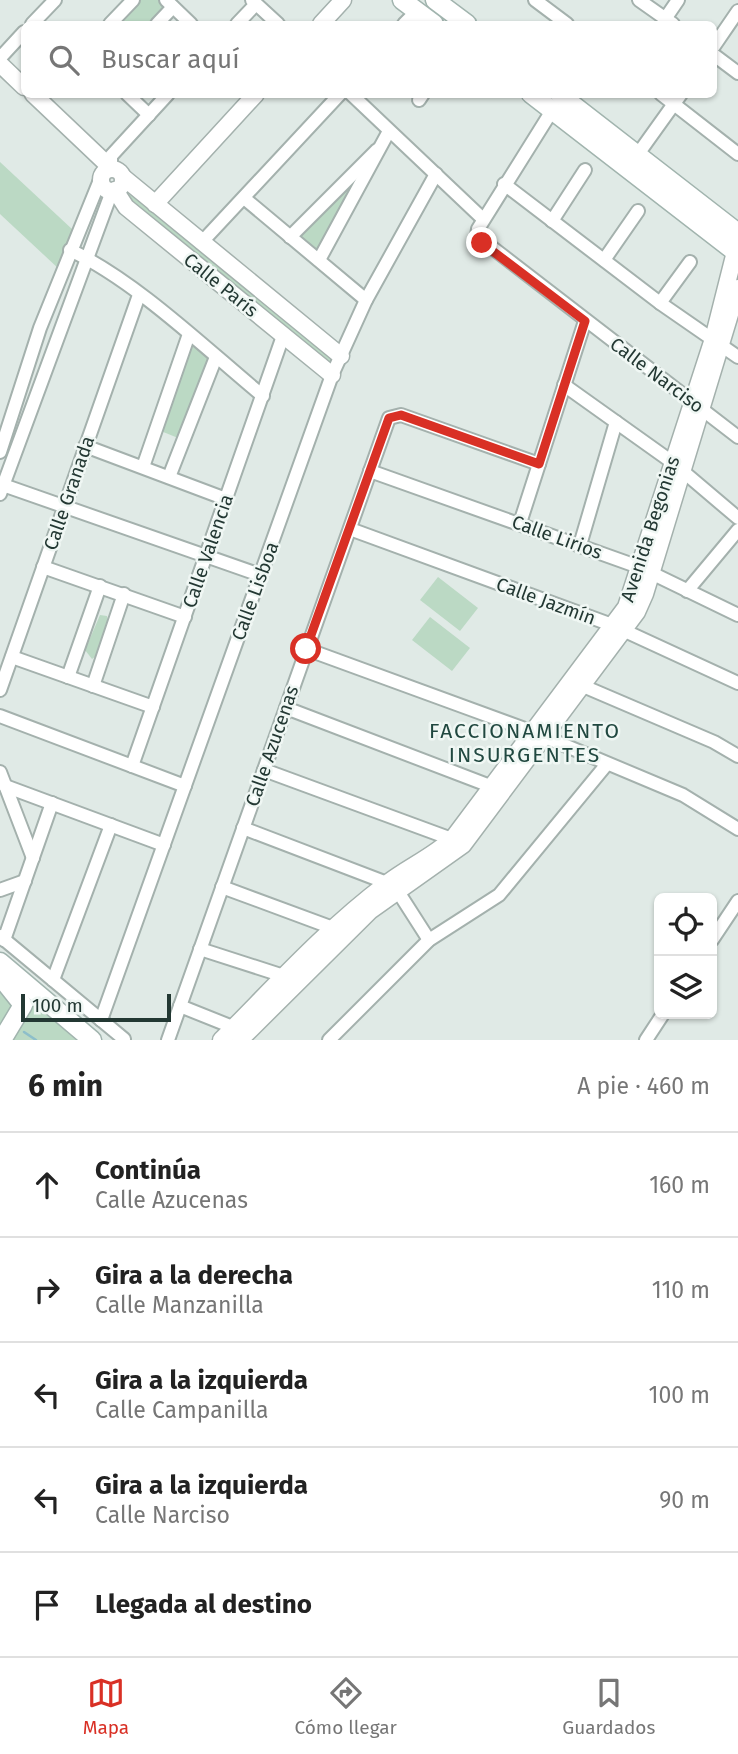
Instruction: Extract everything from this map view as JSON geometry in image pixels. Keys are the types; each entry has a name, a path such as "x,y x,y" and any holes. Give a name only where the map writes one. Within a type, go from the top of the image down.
{"main road":[{"path":"402,0 430,21"},
{"path":"435,0 463,21"},
{"path":"556,102 633,161 737,249"},
{"path":"633,161 738,233"},
{"path":"0,962 92,1040"},
{"path":"0,976 22,1002 18,1017 4,1037"}],"street":[{"path":"36,20 55,0"},
{"path":"113,21 133,0"},
{"path":"324,21 343,0"},
{"path":"535,0 563,21"},
{"path":"639,0 668,21"},
{"path":"669,21 678,0"},
{"path":"239,21 254,2 275,21"},
{"path":"159,21 169,4 188,21"},
{"path":"407,21 417,11"},
{"path":"717,40 738,11"},
{"path":"0,58 21,35"},
{"path":"717,58 738,73"},
{"path":"0,64 21,84"},
{"name":"Calle París","path":"37,98 112,181 126,207 332,375"},
{"path":"131,98 149,115"},
{"path":"4,456 88,258 112,181 111,156 164,98"},
{"path":"155,204 252,98"},
{"path":"201,243 336,98"},
{"path":"355,98 483,219 556,102"},
{"path":"633,161 678,100 738,155"},
{"path":"319,260 389,131"},
{"path":"290,237 369,154 380,148"},
{"path":"552,221 584,170"},
{"name":"Calle Lisboa","path":"101,1020 332,375 366,300 436,174"},
{"path":"112,181 70,250 40,328 4,456 2,489 64,506 260,575"},
{"name":"Calle París","path":"112,181 155,204 341,356"},
{"path":"505,184 660,303 738,357"},
{"path":"244,198 366,300"},
{"path":"604,260 638,211"},
{"name":"Calle Narciso","path":"483,219 477,236 738,437"},
{"name":"Avenida Begonias","path":"717,342 737,249"},
{"path":"70,250 88,258 139,295 262,396"},
{"path":"660,303 690,262"},
{"name":"Avenida Begonias","path":"221,1040 240,1033 341,931 392,886 458,842 619,628 641,603 645,570 696,405 738,288"},
{"name":"Calle Granada","path":"0,690 139,295"},
{"path":"520,523 585,321"},
{"path":"142,467 188,334"},
{"name":"Calle Valencia","path":"132,766 283,336"},
{"path":"169,477 216,357"},
{"path":"564,385 677,467 738,518"},
{"name":"Calle Azucenas","path":"168,1040 387,423 393,415 539,464"},
{"path":"580,545 616,422"},
{"path":"85,446 226,499"},
{"name":"Calle Lirios","path":"370,471 645,570 738,615"},
{"name":"Calle Jazmín","path":"349,530 619,628 738,683"},
{"path":"687,591 738,530"},
{"path":"44,567 185,617"},
{"path":"68,677 100,586"},
{"path":"93,686 124,594"},
{"path":"306,649 539,735 683,795 738,830"},
{"path":"12,657 153,707"},
{"path":"577,684 714,741 738,756"},
{"path":"286,708 499,789"},
{"path":"0,716 185,786"},
{"path":"329,1040 429,940 499,895 607,764"},
{"path":"264,770 458,842"},
{"path":"0,772 33,858"},
{"path":"5,786 164,845"},
{"path":"52,803 2,938 124,1039"},
{"path":"53,980 111,825"},
{"path":"243,828 392,886 429,940"},
{"path":"0,890 25,881"},
{"path":"222,887 341,931"},
{"path":"717,932 738,901"},
{"path":"200,949 293,980"},
{"path":"180,1006 240,1033"},
{"path":"646,1040 660,1019"}],"green space":[{"path":"133,0 166,0 173,7 160,21 113,21"},
{"path":"372,157 318,256 295,238"},
{"path":"0,162 73,230 59,269 0,214"},
{"path":"123,183 341,356 332,375 119,197"},
{"path":"189,336 214,357 178,438 156,429"},
{"path":"438,577 478,608 460,631 420,600"},
{"path":"100,615 107,616 108,620 99,654 92,659 85,650"},
{"path":"430,617 470,648 452,671 412,640"},
{"path":"0,973 76,1040 0,1040"}],"waterway":[{"path":"24,1032 36,1040"}],"district":[{"name":"FACCIONAMIENTO INSURGENTES","path":"525,743"}],"route":[{"path":"306,649 389,418 398,414 539,464 585,321 482,243"}]}
